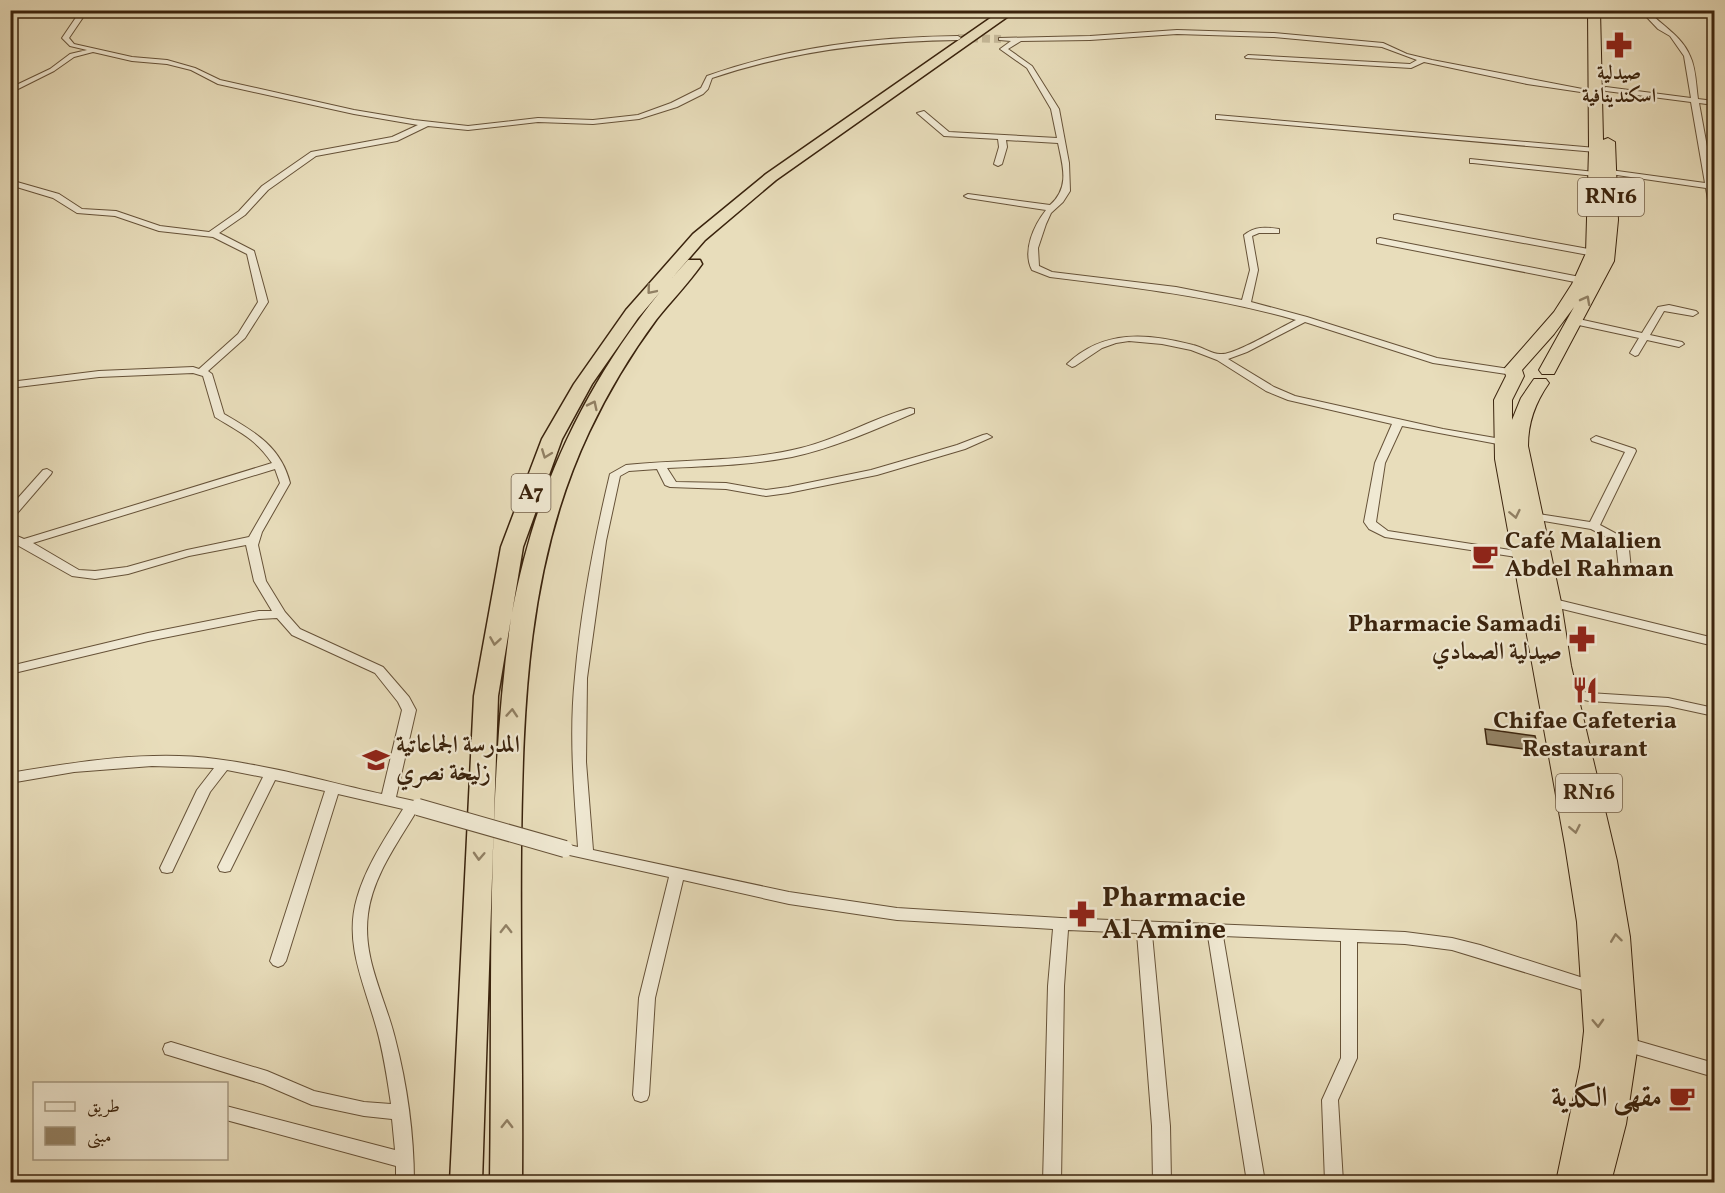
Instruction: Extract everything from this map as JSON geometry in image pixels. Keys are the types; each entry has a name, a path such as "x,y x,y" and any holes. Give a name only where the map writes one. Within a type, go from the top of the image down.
{"highway":[{"name":"A7","path":"466,1182 486,696 512,547 552,439 583,384 632,314 699,237 771,177 1011,10"},
{"name":"A7","path":"506,1182 506,899 514,674 527,595 538,548 552,495 572,446 605,380 649,317 720,236 765,197 806,166 1027,10"},
{"name":"RN16","path":"1594,10 1600,91 1605,112 1610,172 1611,220 1606,261 1544,377 1524,406 1518,432 1522,468 1566,692 1604,861 1617,937 1624,1044 1611,1124 1596,1182"},
{"name":"RN16","path":"1571,1182 1595,1058 1598,1030 1596,988 1590,922 1578,846 1509,487 1503,442 1503,400 1516,371 1548,333 1589,267 1593,253 1596,150 1606,10"},
{"path":"1516,371 1526,381 1544,377"}],"street":[{"path":"85,10 65,39 72,45 132,59 167,62 193,69 218,82 354,112 426,124 468,128 538,120 580,122 624,119 649,114 700,92 704,89 709,77 765,61 850,43 885,39 958,38"},
{"path":"1643,10 1660,28 1672,35 1685,53 1712,187 1714,211"},
{"path":"1001,39 1100,38 1177,32 1245,33 1383,45 1424,60 1527,82 1714,103"},
{"path":"1019,39 1003,49 1030,67 1045,88 1055,109 1066,190 1037,233 1032,261 1035,268 1041,272 1246,303 1428,359 1516,371"},
{"path":"10,91 52,70 72,55 100,51"},
{"path":"1248,57 1411,66 1424,60"},
{"path":"921,113 947,134 1061,141"},
{"path":"1219,117 1596,150"},
{"path":"911,120 932,120"},
{"path":"214,234 251,204 265,188 314,154 394,139 426,124"},
{"path":"998,164 1003,147 1002,136"},
{"path":"1473,161 1595,174"},
{"path":"1610,172 1712,187"},
{"path":"10,182 56,196 80,211 116,214 159,228 214,234 251,253 263,302 242,336 202,372"},
{"path":"968,196 1052,208"},
{"path":"1397,217 1593,253"},
{"path":"1246,303 1254,270 1248,235 1258,230 1276,231"},
{"path":"1380,241 1580,279"},
{"path":"1635,353 1661,309 1669,308 1693,314"},
{"path":"1220,358 1244,350 1304,319"},
{"path":"1574,321 1679,344"},
{"path":"1072,364 1103,344 1125,339 1176,343 1194,347 1220,358 1279,394 1398,422 1503,442"},
{"path":"10,385 99,374 202,372 207,374 219,415 234,422 259,441 284,475 285,483 253,540 252,545 260,581 280,614 296,632 379,670 404,700 409,710 388,800"},
{"path":"586,854 579,762 581,678 600,541 615,474 626,468 733,461 791,453 827,443 910,411"},
{"path":"1398,422 1380,463 1370,522 1373,527 1385,534 1523,555"},
{"path":"661,466 669,483 674,485 726,486 751,492 773,493 873,473 987,437"},
{"path":"1594,526 1631,451 1596,439"},
{"path":"23,543 277,465"},
{"path":"10,515 47,472"},
{"path":"1532,516 1594,526 1622,540 1625,569"},
{"path":"10,536 76,573 95,575 128,570 187,553 253,540"},
{"path":"1550,602 1714,642"},
{"path":"10,670 156,635 259,615 280,614"},
{"path":"1566,692 1589,697 1668,702 1714,712"},
{"path":"10,778 74,767 152,761 223,765 388,800 565,849 789,898 853,908 937,916 1061,924 1405,938 1452,944 1506,958 1596,988"},
{"path":"167,868 204,790 223,765"},
{"path":"225,867 271,774"},
{"path":"278,961 333,788"},
{"path":"405,1182 399,1112 388,1042 363,962 360,915 371,879 415,807"},
{"path":"641,1095 647,998 677,875"},
{"path":"1052,1182 1056,986 1061,924"},
{"path":"1144,926 1161,1126 1162,1182"},
{"path":"1214,929 1256,1182"},
{"path":"1334,1182 1330,1100 1332,1091 1343,1075 1349,1058 1348,936"},
{"path":"1624,1044 1714,1070"},
{"path":"171,1049 267,1078 312,1098 364,1109 399,1112"},
{"path":"228,1114 404,1160"}],"building":[{"path":"1485,729 1535,736 1539,751 1487,744"}],"tunnel":[{"path":"958,38 1001,39"}],"place":[{"name":"صيدلية اسكندينافية","path":"1619,45"},
{"name":"Café Malalien Abdel Rahman","path":"1485,556"},
{"name":"Pharmacie Samadi صيدلية الصمادي","path":"1582,639"},
{"name":"Chifae Cafeteria Restaurant","path":"1585,690"},
{"name":"المدرسة الجماعاتية زليخة نصري","path":"376,760"},
{"name":"Pharmacie Al Amine","path":"1082,914"},
{"name":"مقهى الكدية","path":"1682,1098"}]}
